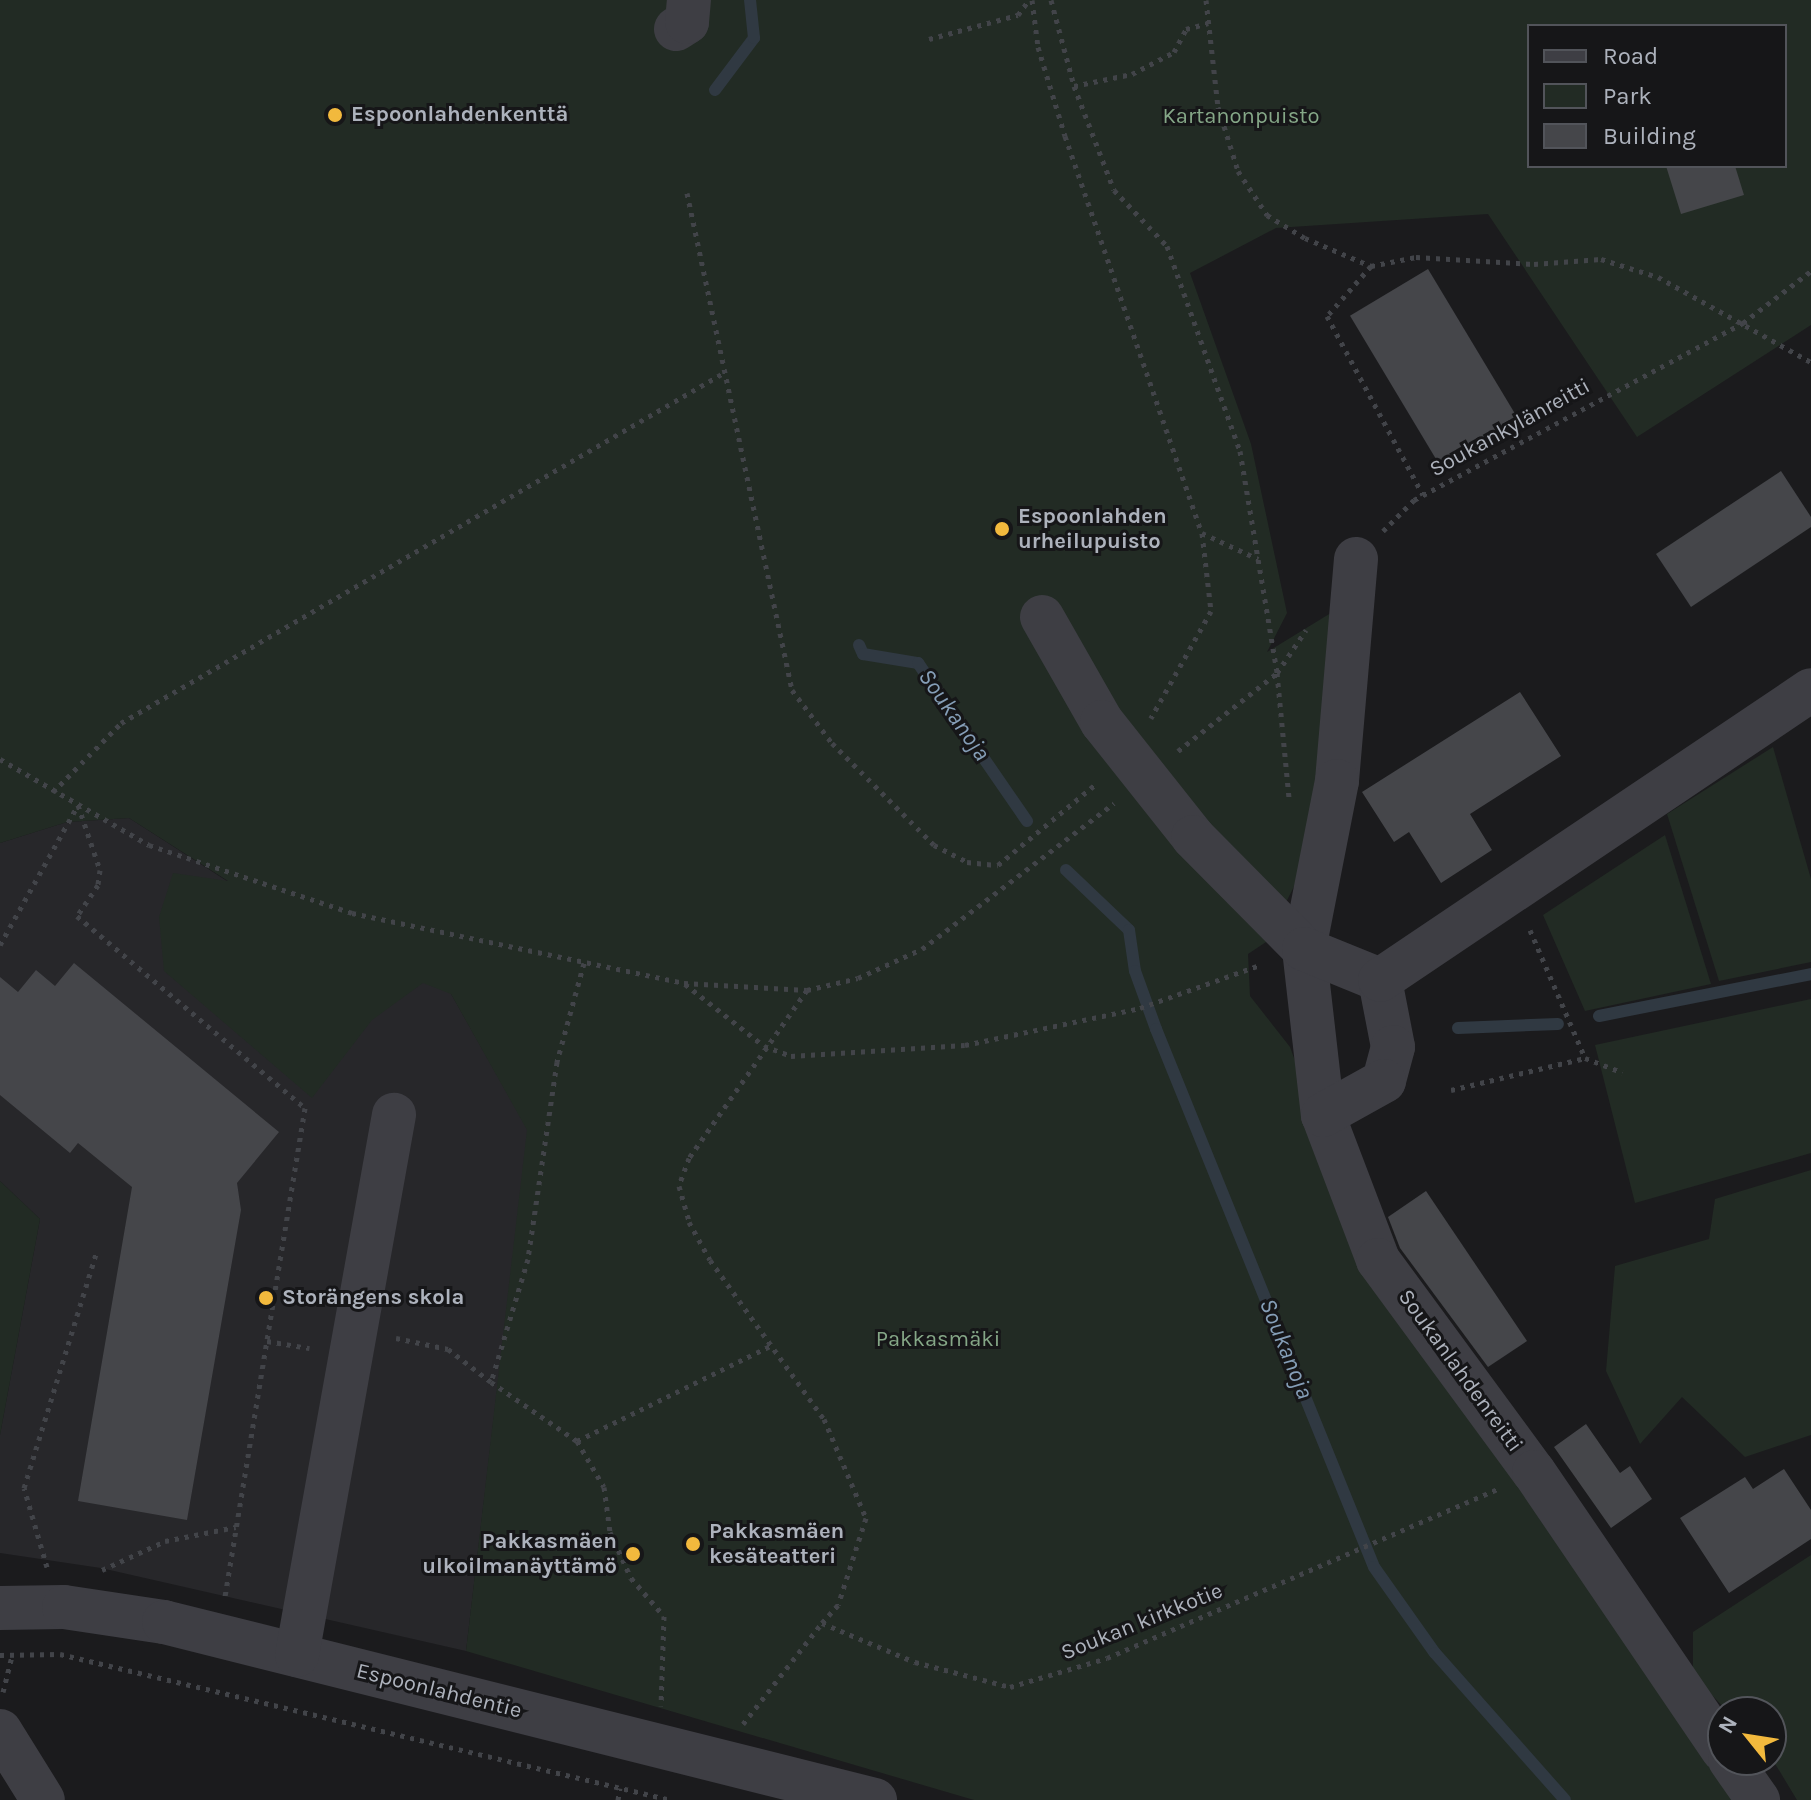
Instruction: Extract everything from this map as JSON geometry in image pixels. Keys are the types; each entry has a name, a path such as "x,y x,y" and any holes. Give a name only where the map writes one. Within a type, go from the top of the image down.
{"street":[{"name":"Soukanlahdenreitti","path":"1356,559 1337,781 1304,949 1310,1039 1323,1115 1378,1260 1534,1472 1707,1726"},
{"path":"1042,617 1134,768 1304,949 1380,980"},
{"path":"1380,980 1811,690"},
{"path":"1323,1115 1384,1081 1393,1047 1380,980"},
{"path":"297,1655 394,1115"},
{"name":"Espoonlahdentie","path":"0,1608 64,1607 164,1622 875,1800"},
{"path":"0,1731 43,1800"},
{"path":"1741,1776 1758,1800"}],"path":[{"path":"929,39 1018,15 1031,0"},
{"path":"0,759 149,845 219,872 438,935 684,983 807,990 858,978 922,949 1002,894 1134,768 1211,611 1202,533 1065,136 1038,47 1031,0"},
{"path":"1051,0 1074,86 1114,190 1167,246 1240,451 1277,673"},
{"path":"1206,0 1218,107 1238,171 1267,215 1371,266"},
{"path":"1074,86 1132,74 1174,52 1186,29 1209,23"},
{"path":"687,193 792,690 832,743 934,845 967,862 998,865 1134,768 1277,673 1312,622"},
{"path":"1423,495 1327,316 1371,266 1416,257 1534,264 1601,259 1658,277 1811,362"},
{"name":"Soukankylänreitti","path":"1356,559 1423,495 1743,323 1811,271"},
{"path":"53,792 121,723 725,372"},
{"path":"1202,533 1258,559"},
{"path":"0,945 78,804"},
{"path":"78,804 100,870 98,885 77,916 305,1108 223,1605"},
{"path":"1512,889 1585,1058"},
{"path":"684,983 764,1046 791,1056 965,1045 1140,1008 1304,949"},
{"path":"491,1382 528,1259 557,1062 584,963"},
{"path":"727,1763 744,1723 838,1605 866,1518 824,1419 710,1260 689,1222 679,1186 689,1158 764,1046 807,990"},
{"path":"1451,1090 1585,1058 1622,1072"},
{"path":"49,1572 24,1488 96,1254"},
{"path":"355,1329 448,1349 577,1441 604,1487 610,1532 631,1578 664,1616 662,1715"},
{"path":"577,1441 772,1345"},
{"name":"Soukan kirkkotie","path":"822,1623 915,1662 1010,1687 1107,1658 1534,1472"},
{"path":"91,1577 165,1541 236,1527"},
{"path":"0,1655 60,1654 671,1800"},
{"path":"618,1800 620,1788"}],"shaded area":[{"name":"Storängens skola","path":"129,818 230,883 441,976 528,1130 466,1651 101,1568 0,1553 0,1435 40,1219 0,1181 0,843 67,822"}],"green space":[{"path":"0,0 1811,0 1811,325 1637,437 1488,214 1276,228 1190,273 1251,444 1287,613 1267,652 1339,608 1316,843 1266,942 1248,954 1250,996 1290,1047 1365,1251 1707,1748 1707,1776 1726,1776 1743,1800 974,1800 466,1651 527,1130 451,994 423,983 372,1020 312,1098 164,971 159,917 173,873 228,881 129,818 67,822 0,843"},
{"path":"1773,747 1811,879 1811,962 1719,981 1667,814"},
{"path":"1665,835 1711,984 1585,1011 1543,915"},
{"path":"1811,999 1811,1153 1635,1203 1595,1045"},
{"path":"1811,1170 1811,1435 1745,1457 1682,1397 1640,1444 1606,1371 1615,1266 1709,1239 1715,1199"},
{"path":"0,1181 40,1219 0,1435"},
{"path":"1811,1555 1811,1800 1797,1800 1782,1776 1787,1776 1787,1696 1713,1696 1693,1675 1693,1632"}],"building":[{"path":"1667,168 1736,168 1744,195 1681,214"},
{"path":"1428,269 1520,422 1442,468 1350,316"},
{"path":"1781,471 1811,517 1811,527 1691,607 1656,554"},
{"path":"1520,692 1561,756 1470,814 1492,850 1441,883 1409,832 1394,842 1362,792"},
{"path":"74,963 279,1132 237,1183 241,1210 187,1520 78,1501 132,1187 78,1143 70,1153 0,1095 0,977 18,992 36,970 55,986"},
{"path":"1426,1191 1527,1341 1488,1367 1400,1248 1388,1217"},
{"path":"1586,1424 1620,1473 1630,1466 1652,1499 1611,1528 1554,1447"},
{"path":"1784,1469 1811,1510 1811,1539 1729,1593 1680,1518 1745,1477 1753,1489"}],"waterway":[{"name":"Soukanoja","path":"715,90 754,38 750,0"},
{"name":"Soukanoja","path":"859,645 863,654 918,663 1027,821"},
{"name":"Soukanoja","path":"1066,870 1129,930 1135,971 1156,1029 1374,1567 1435,1653 1565,1800"},
{"path":"1599,1016 1811,974"},
{"path":"1458,1028 1558,1024"}],"place":[{"name":"Espoonlahdenkenttä","path":"335,115"},
{"name":"Espoonlahden urheilupuisto","path":"1002,529"},
{"name":"Storängens skola","path":"266,1298"},
{"name":"Pakkasmäen kesäteatteri","path":"693,1544"},
{"name":"Pakkasmäen ulkoilmanäyttämö","path":"633,1554"}],"park label":[{"name":"Kartanonpuisto","path":"1241,117"},
{"name":"Pakkasmäki","path":"938,1340"}]}
